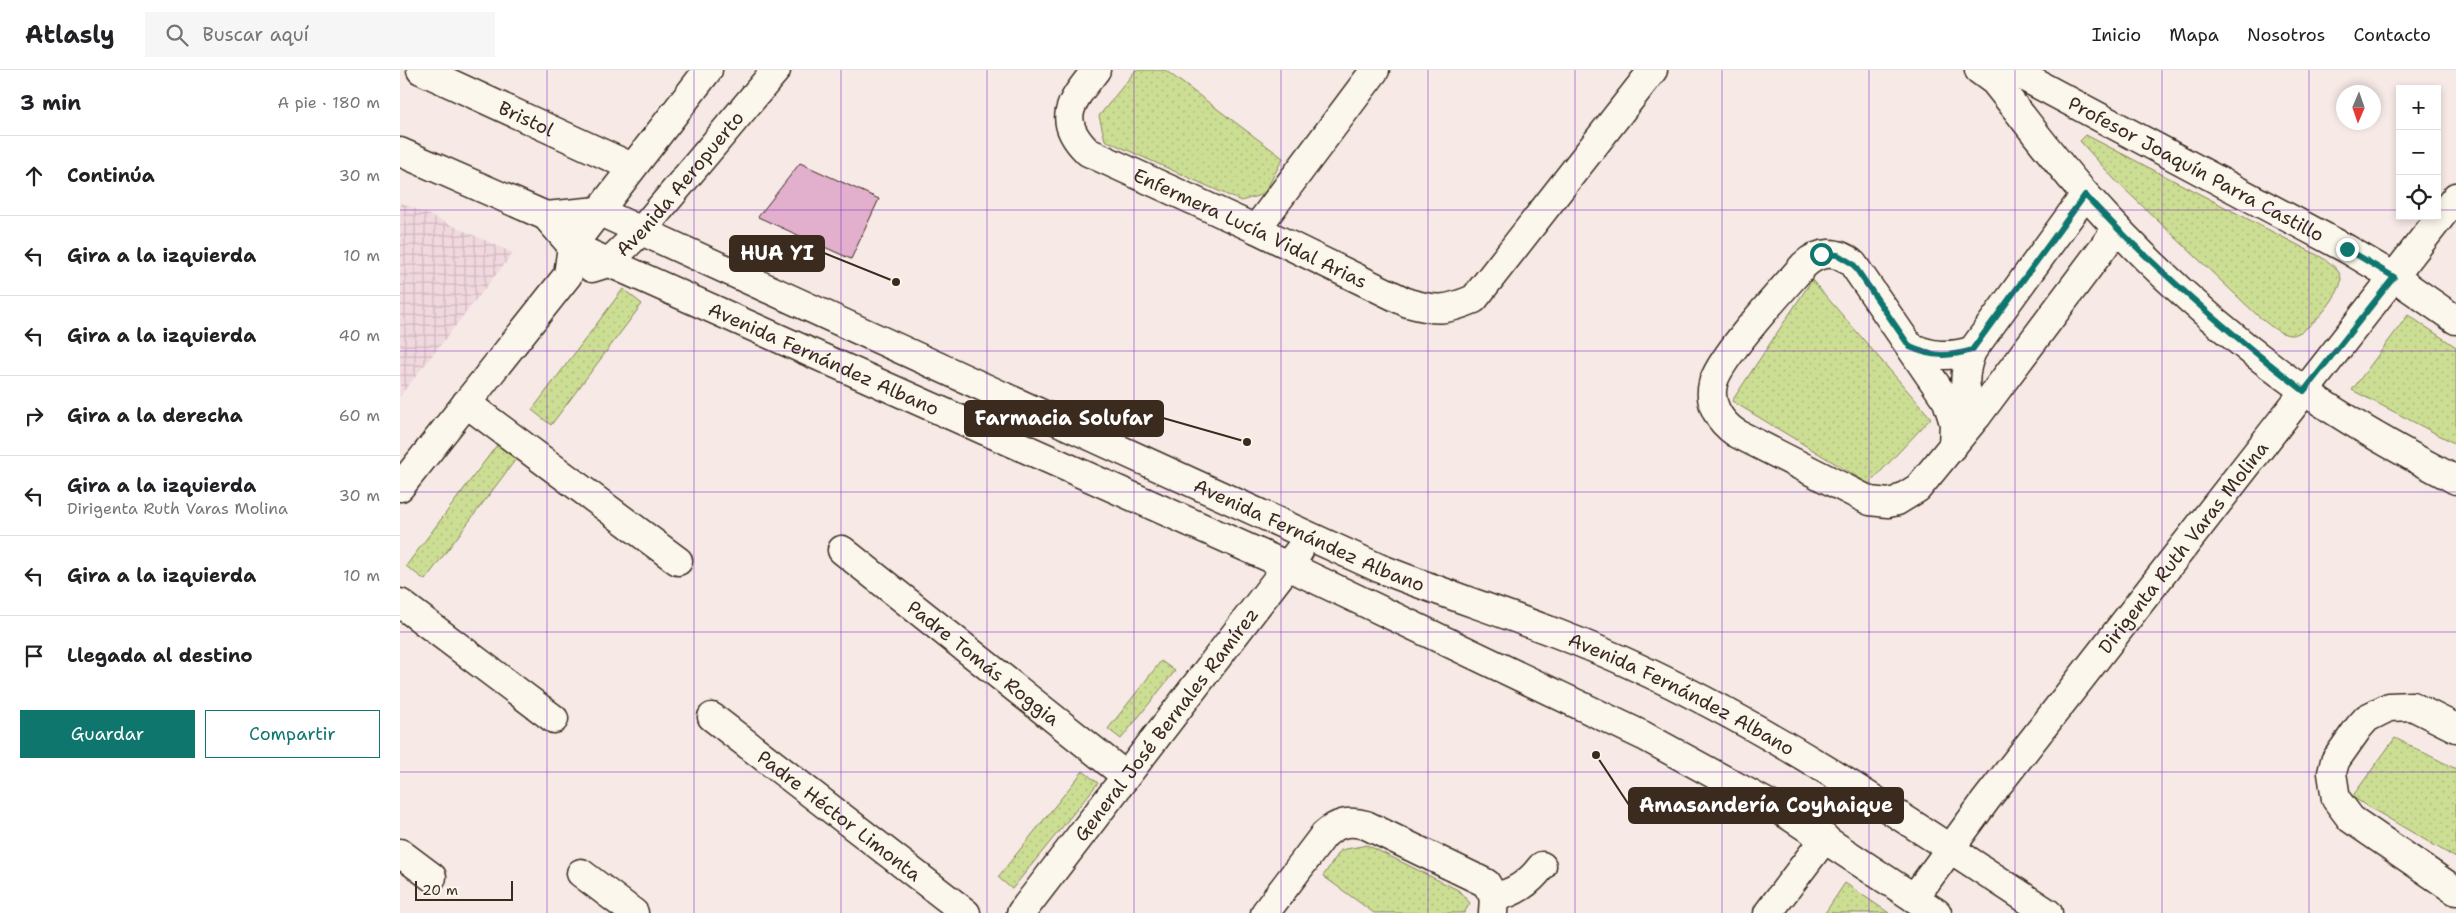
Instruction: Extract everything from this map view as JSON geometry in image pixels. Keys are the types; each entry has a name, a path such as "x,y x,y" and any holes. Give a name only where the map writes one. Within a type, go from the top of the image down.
{"street":[{"name":"Bristol","path":"421,70 632,167"},
{"path":"400,487 568,275 572,246 708,70"},
{"name":"Avenida Aeropuerto","path":"568,275 608,263 642,230 776,70"},
{"name":"Enfermera Lucía Vidal Arias","path":"1096,70 1076,96 1068,120 1076,140 1088,152 1256,229 1408,303 1430,309 1451,309 1474,299 1652,70"},
{"path":"1256,229 1375,70"},
{"path":"1979,70 1994,81 2085,195 2117,229 2208,315 2304,391 2368,431 2456,480"},
{"name":"Profesor Joaquín Parra Castillo","path":"2011,70 2338,244 2394,277 2456,320"},
{"name":"Avenida Fernández Albano","path":"400,152 546,216 572,246 608,263 1288,566 1644,736 1777,808 1937,913"},
{"path":"1977,416 1969,403 1964,376 1972,350 2085,195"},
{"name":"Dirigenta Ruth Varas Molina","path":"1914,898 1949,848 2456,197"},
{"name":"Avenida Fernández Albano","path":"546,216 598,211 1379,568 1439,592 1543,626 1660,678 1820,766 2048,913"},
{"path":"1954,446 1954,422 1947,401 1853,264 1838,255 1821,254 1810,259 1804,265 1721,365 1712,385 1713,401 1719,418 1736,433 1870,501 1888,503 1913,493 1954,446 2117,229"},
{"path":"1910,347 1925,354 1940,356 1956,355 1972,350"},
{"path":"466,403 678,561"},
{"name":"General José Bernales Ramírez","path":"1020,913 1288,566 1309,536"},
{"name":"Padre Tomás Roggia","path":"842,550 1126,776"},
{"path":"400,603 554,719"},
{"path":"2456,728 2412,706 2389,706 2367,718 2359,727 2335,761 2332,773 2336,799 2351,819 2456,891"},
{"name":"Padre Héctor Limonta","path":"712,717 966,913"},
{"path":"1265,913 1324,835 1333,827 1344,823 1355,822 1366,825 1486,882 1494,905 1530,880 1542,866"},
{"path":"1768,913 1825,838"},
{"path":"400,853 432,878"},
{"path":"582,873 634,913"}],"shaded area":[{"path":"400,202 513,253 400,396"}],"green space":[{"path":"1136,70 1165,70 1283,158 1264,194 1241,201 1105,140 1099,116"},
{"path":"2086,135 2327,261 2336,269 2341,279 2340,286 2330,304 2313,322 2297,334 2286,334 2272,327 2115,180 2080,141"},
{"path":"1812,280 1931,418 1869,484 1732,401"},
{"path":"623,289 642,304 551,425 532,410"},
{"path":"2408,315 2456,347 2456,444 2352,390"},
{"path":"497,445 516,459 425,580 406,566"},
{"path":"1161,661 1175,671 1121,739 1108,729"},
{"path":"2395,738 2456,769 2456,858 2352,797"},
{"path":"1083,771 1098,783 1012,889 998,877"},
{"path":"1367,845 1458,890 1470,903 1464,913 1374,913 1323,876 1341,850"},
{"path":"1845,883 1889,913 1825,913"}],"building":[{"path":"800,163 879,199 851,259 758,217"}],"place":[{"name":"HUA YI","path":"896,282"},
{"name":"Farmacia Solufar","path":"1247,442"},
{"name":"Amasandería Coyhaique","path":"1596,755"}],"route":[{"path":"1821,254 1838,255 1853,264 1910,347 1925,354 1940,356 1956,355 1972,350 2085,195 2162,273 2208,315 2304,391 2394,277 2347,249"}]}
